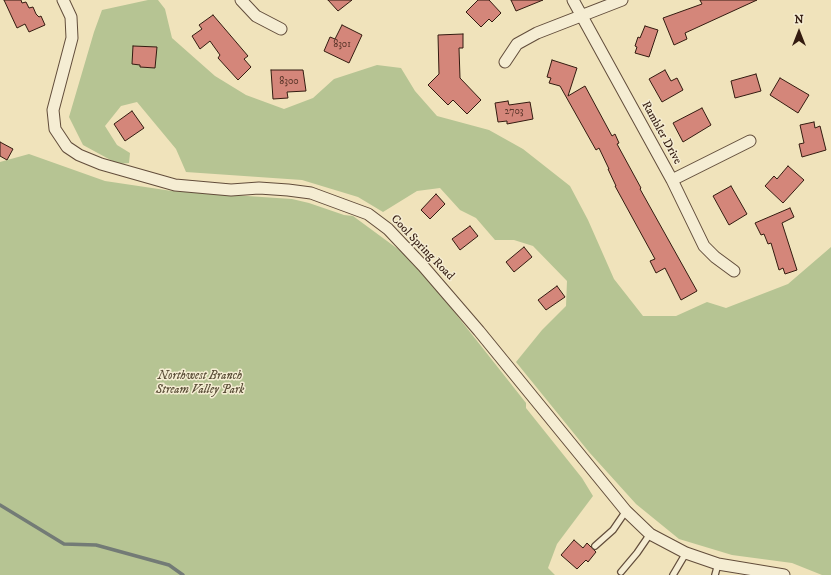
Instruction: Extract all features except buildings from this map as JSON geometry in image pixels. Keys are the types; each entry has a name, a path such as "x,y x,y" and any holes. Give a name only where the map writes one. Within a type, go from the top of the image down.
{"street":[{"name":"Cool Spring Road","path":"63,0 71,17 72,38 53,110 55,129 67,147 79,155 101,164 175,185 231,190 259,188 304,192 344,204 368,214 388,230 434,278 626,511 650,534 686,553 718,564 784,575"},
{"path":"241,0 256,16 281,29"},
{"name":"Rambler Drive","path":"572,0 672,180 704,246 715,257 734,271"},
{"path":"505,62 517,44 537,33 622,0"},
{"path":"672,180 750,141"}],"lane":[{"path":"595,546 613,530 626,511"},
{"path":"621,572 650,534"},
{"path":"673,575 686,553"},
{"path":"714,575 718,564"}],"green space":[{"path":"148,0 158,0 165,9 172,38 215,76 246,95 284,109 313,98 334,79 377,65 401,68 415,91 437,116 489,130 523,149 570,186 588,220 614,279 643,316 676,316 707,302 726,308 788,284 831,247 831,575 822,575 792,563 732,555 679,539 636,504 589,452 516,362 542,330 566,306 567,281 533,246 514,240 495,240 476,218 460,210 440,188 417,191 383,212 358,197 302,180 186,172 176,149 137,102 121,106 105,126 117,145 130,153 129,163 118,164 83,145 69,117 102,10"},
{"name":"Northwest Branch Stream Valley Park","path":"29,154 105,181 172,191 292,199 309,203 344,215 353,216 402,252 425,275 526,403 526,408 582,478 593,496 557,544 548,568 555,575 0,575 0,162"}],"waterway":[{"path":"0,505 64,544 96,545 169,565 183,575"}]}
